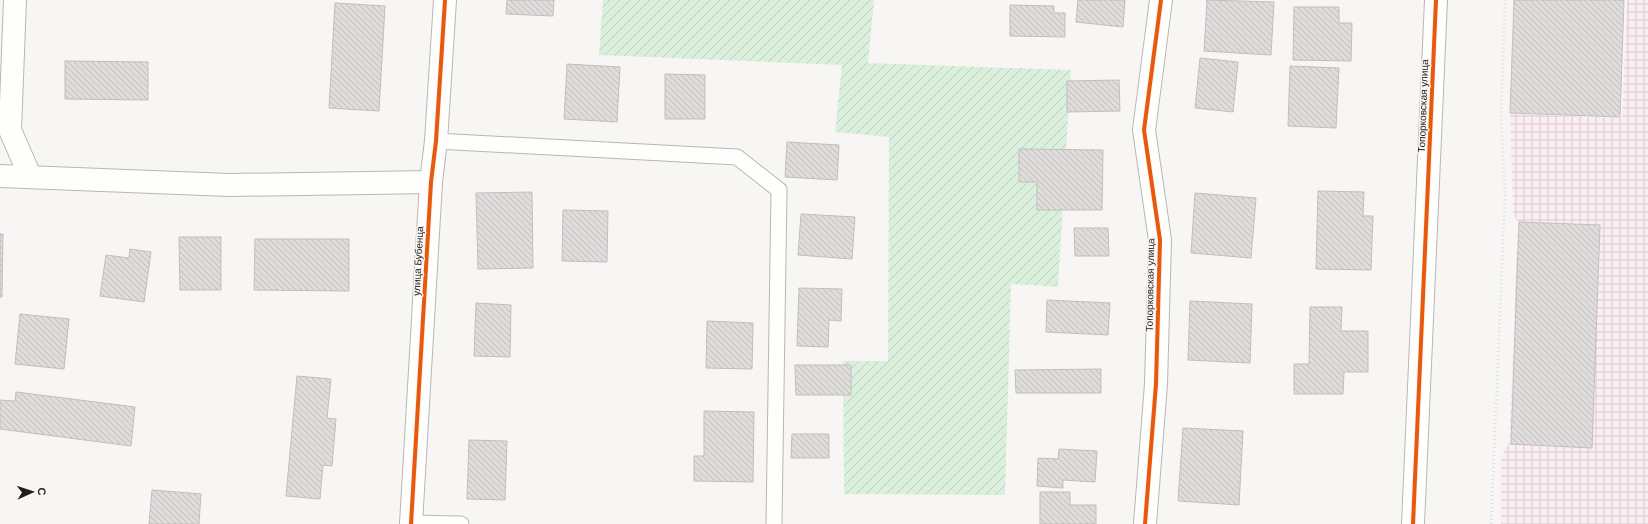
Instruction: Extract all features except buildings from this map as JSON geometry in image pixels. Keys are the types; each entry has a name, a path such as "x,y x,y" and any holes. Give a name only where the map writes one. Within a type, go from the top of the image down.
{"street":[{"path":"14,0 10,130 30,176"},
{"name":"улица Бубенца","path":"411,523 431,182 436,142 445,0"},
{"name":"Топорковская улица","path":"1145,524 1156,384 1160,240 1144,130 1160,0"},
{"name":"Топорковская улица","path":"1413,524 1436,0"},
{"path":"0,176 229,185 431,182"}],"lane":[{"path":"436,142 737,157 779,190 774,524"},
{"path":"411,523 461,524"}],"path":[{"path":"1491,524 1505,197 1501,116 1504,0"}],"shaded area":[{"path":"1627,0 1648,0 1648,524 1501,524 1501,456 1509,444 1518,223 1513,212 1510,114 1622,118"}],"green space":[{"path":"603,0 874,0 868,63 1071,70 1058,287 1011,284 1005,495 844,494 843,361 888,361 889,137 835,132 842,65 599,55"}],"cycle path":[{"path":"411,524 431,182 436,141 445,0"},
{"path":"1145,524 1156,384 1160,240 1144,130 1161,0"},
{"path":"1413,524 1436,0"}]}
